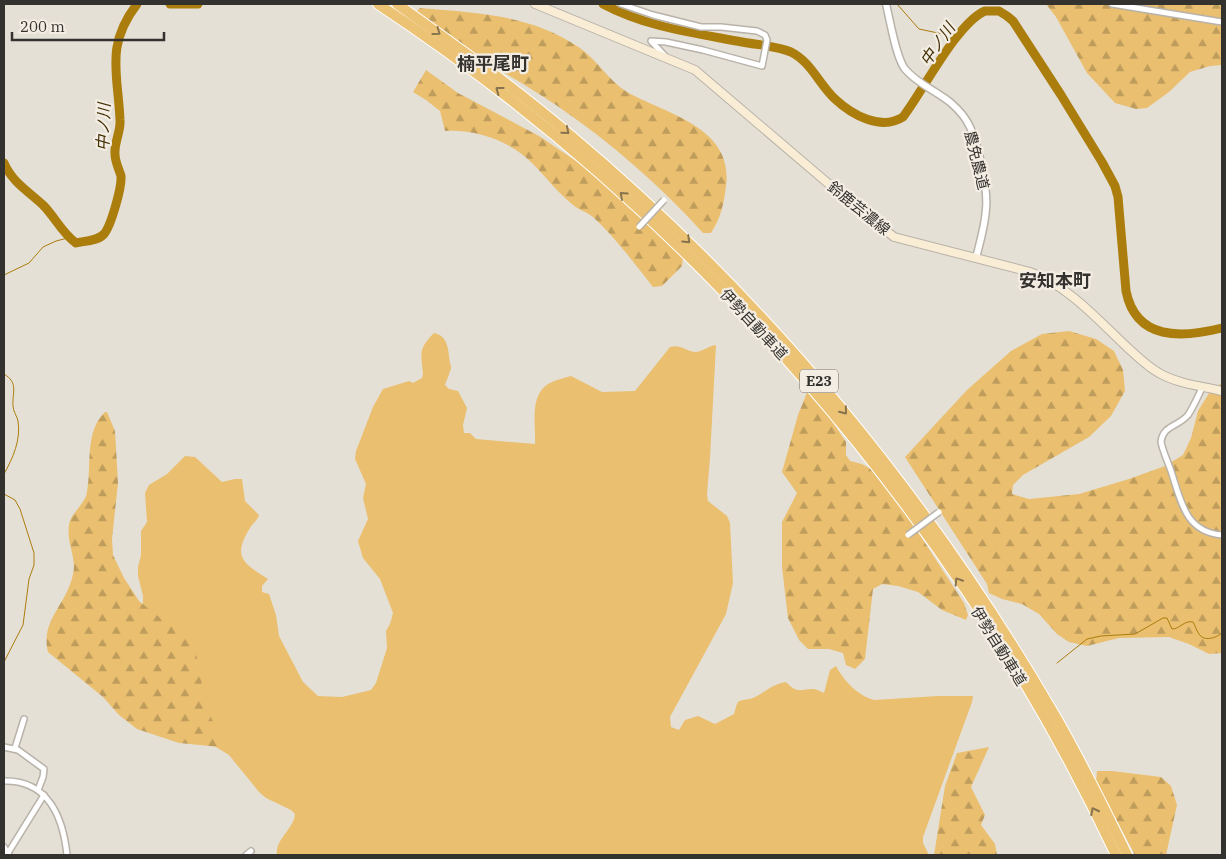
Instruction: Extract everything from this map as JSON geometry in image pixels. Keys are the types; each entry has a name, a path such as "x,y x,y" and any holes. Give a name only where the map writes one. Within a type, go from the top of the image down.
{"highway":[{"name":"伊勢自動車道","path":"378,4 395,7 512,87 572,136 631,188 726,279 808,368 911,496 978,590 1052,710 1105,807 1127,855"},
{"name":"伊勢自動車道","path":"395,7 437,44 507,96 613,186 716,285 824,401 905,505 950,568 987,625 1063,752 1116,855"}],"main road":[{"name":"鈴鹿芸濃線","path":"535,4 665,56 695,70 894,237 1045,277 1062,288 1154,370 1175,380 1222,391"}],"street":[{"path":"621,4 653,15 700,27 757,31 765,36 767,40 762,66 704,50 666,42 651,41 665,56"},
{"name":"農免農道","path":"886,4 902,64 918,81 950,102 964,118 975,142 987,198 985,222 976,258"},
{"path":"1112,4 1222,22"},
{"path":"639,227 664,200"},
{"path":"1203,386 1188,414 1180,422 1168,427 1162,435 1161,442 1180,501 1192,523 1209,534 1222,535"},
{"path":"908,535 940,512"},
{"path":"15,748 24,719"},
{"path":"4,747 15,748 44,768 38,790"},
{"path":"4,781 26,783 38,790 50,802 64,833 67,855"},
{"path":"4,847 9,854 44,796"},
{"path":"246,855 251,850"}],"green space":[{"path":"1046,4 1222,4 1222,65 1210,66 1190,72 1169,92 1147,108 1136,109 1115,103 1087,73 1056,17"},
{"path":"420,8 503,17 542,28 580,48 627,92 694,125 708,136 719,150 726,166 726,186 723,204 720,216 711,233 703,233 652,181 596,134 548,99 461,45 416,12"},
{"path":"426,70 458,93 539,136 582,165 675,249 683,258 682,266 662,286 653,287 609,233 591,215 575,207 524,156 504,143 481,134 445,131 440,111 413,92"},
{"path":"1069,331 1096,339 1114,351 1123,370 1125,391 1111,416 1089,437 1023,475 1013,485 1012,494 1029,499 1079,494 1165,466 1183,455 1191,438 1198,411 1211,390 1222,383 1222,653 1209,654 1169,637 1119,638 1087,646 1069,642 1057,634 1039,614 1022,604 1002,599 989,593 987,584 905,457 967,390 1011,351 1042,334"},
{"path":"434,333 443,337 448,349 451,368 445,385 449,389 458,391 467,408 463,425 464,433 470,433 476,439 535,444 536,403 542,389 548,384 571,376 602,392 635,391 670,347 677,346 695,352 716,345 707,494 708,501 727,516 730,523 733,583 726,614 670,717 671,727 679,730 685,720 698,716 715,724 734,714 739,701 753,698 781,683 786,682 798,690 814,689 824,693 830,670 836,666 857,692 875,700 973,696 923,837 923,843 929,855 277,855 279,844 295,814 291,810 266,798 229,755 211,744 143,618 143,596 138,576 138,567 141,555 141,531 147,522 145,493 149,485 167,474 185,456 195,457 222,482 242,479 245,501 259,515 245,538 241,553 252,568 268,579 262,586 262,592 269,594 276,615 279,636 303,682 318,696 342,697 371,690 376,683 387,648 386,631 393,613 380,579 363,558 358,541 368,519 363,498 366,484 355,459 356,451 373,407 383,389 409,381 413,383 422,378 423,347"},
{"path":"808,390 824,409 846,442 846,455 850,461 871,469 914,526 964,603 968,615 966,620 942,610 918,592 898,586 882,584 873,589 865,659 855,669 846,665 843,653 829,649 808,649 799,640 788,618 782,567 782,522 797,493 782,472 798,415"},
{"path":"107,412 115,431 118,483 112,539 113,555 124,578 139,601 192,643 196,653 206,707 219,734 220,747 179,743 137,729 119,715 103,697 48,652 47,641 51,621 70,585 74,568 68,531 70,520 86,497 91,439 98,420"},
{"path":"989,747 971,787 985,815 981,825 995,844 997,855 934,855 945,786 957,753"},
{"path":"1097,771 1161,777 1171,786 1177,805 1166,855 1135,855 1096,782"}],"waterway":[{"name":"中ノ川","path":"4,163 11,176 43,205 67,235 76,243 95,239 104,234 113,215 121,181 115,154 120,124 116,74 117,47 127,19 137,4"},
{"name":"中ノ川","path":"170,4 198,4"},
{"name":"中ノ川","path":"603,4 653,24 791,52 804,61 829,93 842,105 850,111 876,122 894,121 903,117 963,29 974,18 985,11 999,11 1013,21 1061,95 1115,186 1118,197 1126,291 1131,307 1140,319 1150,327 1163,332 1177,334 1192,333 1222,328"},
{"path":"897,4 919,29 957,37"},
{"path":"4,275 29,263 43,247 68,238"},
{"path":"4,374 9,377 13,384 13,408 19,428 16,449 4,474"},
{"path":"4,494 15,500 20,509 34,553 34,565 29,579 23,625 4,662"},
{"path":"1057,663 1087,639 1101,636 1135,634 1163,618 1167,618 1172,629 1187,622 1193,622 1199,634 1207,639 1222,633"}],"district":[{"name":"楠平尾町","path":"493,63"},
{"name":"安知本町","path":"1055,280"}]}
